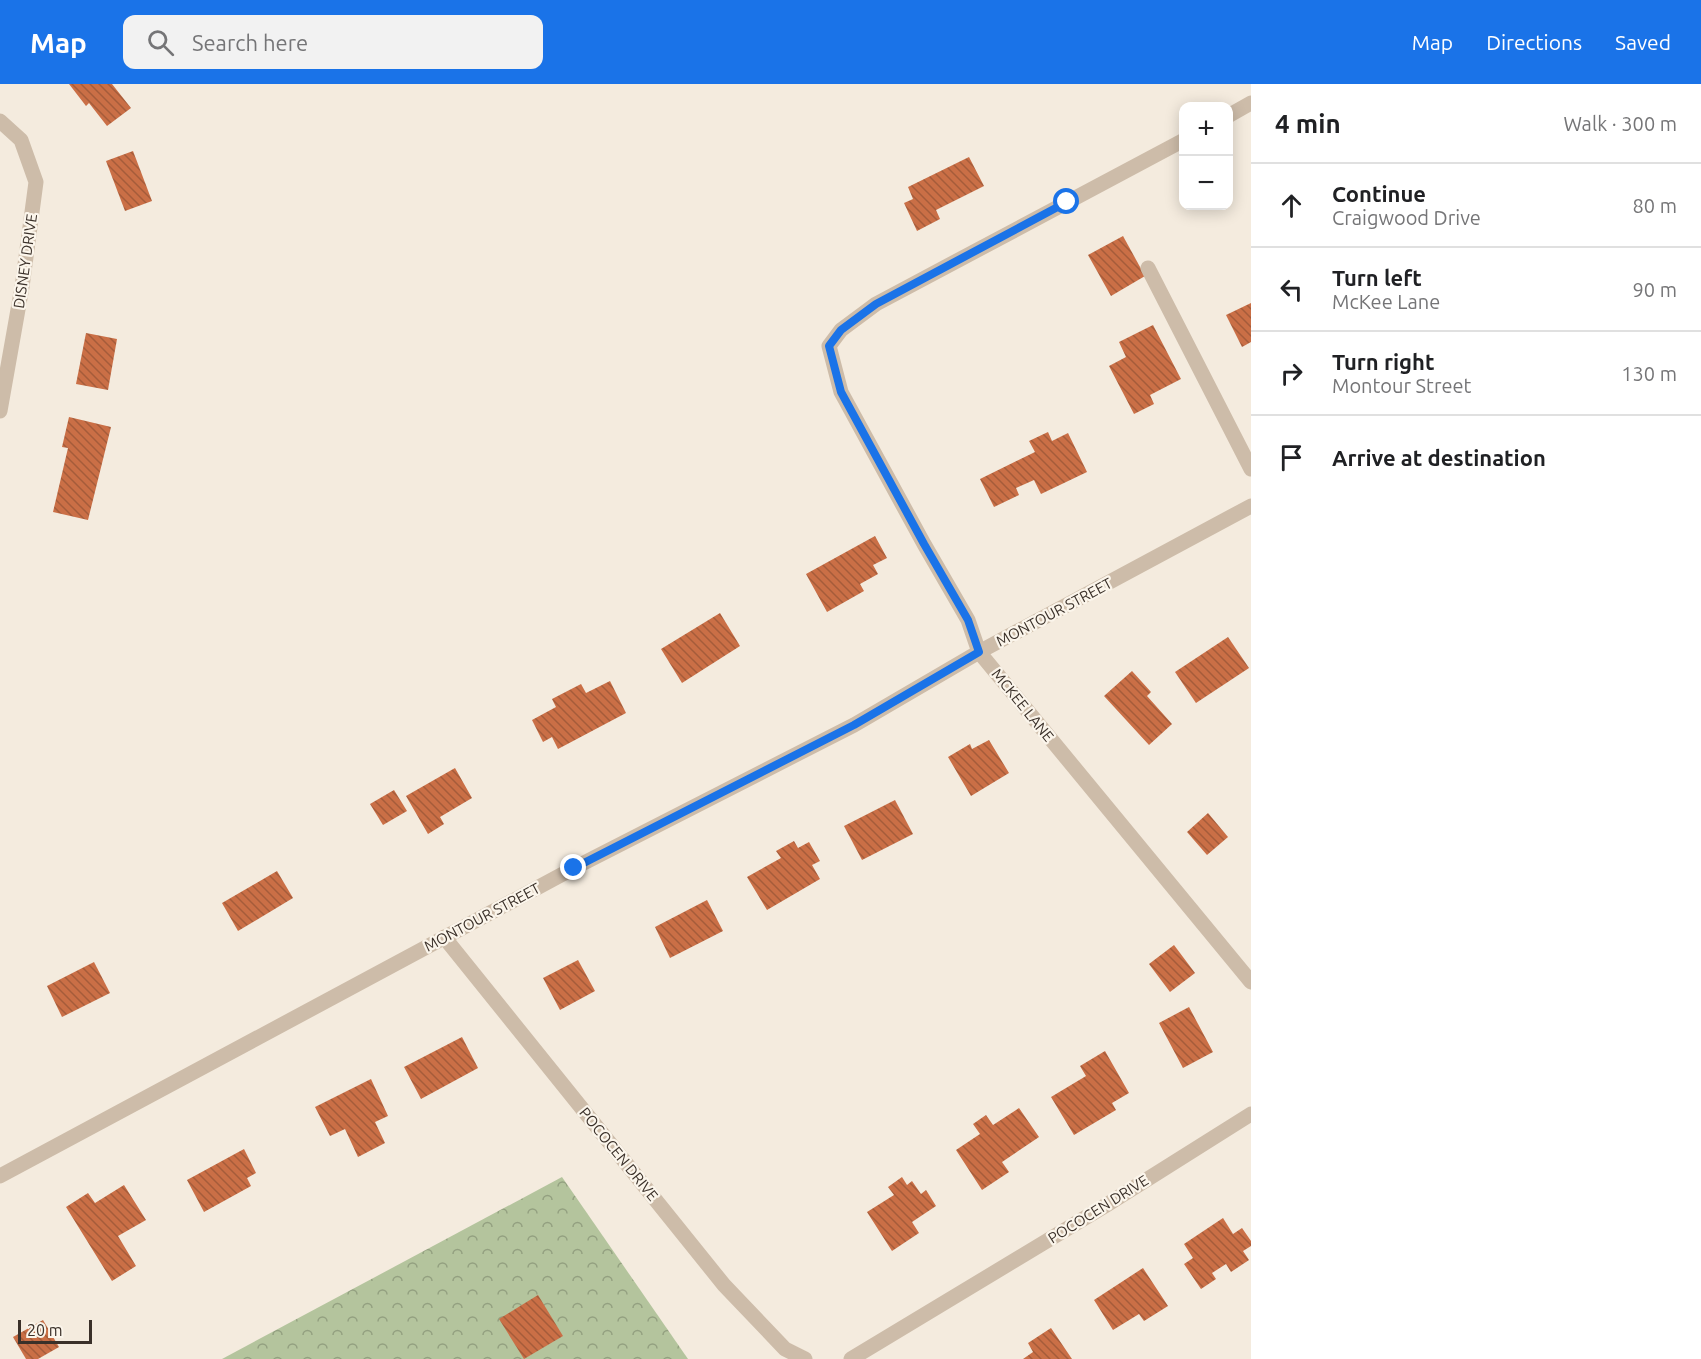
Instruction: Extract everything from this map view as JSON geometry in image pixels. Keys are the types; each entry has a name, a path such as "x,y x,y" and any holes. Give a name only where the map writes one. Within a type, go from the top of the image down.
{"street":[{"path":"1233,113 1251,104"},
{"name":"DISNEY DRIVE","path":"0,121 21,140 36,182 22,287 0,411"},
{"name":"MCKEE LANE","path":"1179,143 876,304 841,330 829,346 841,392 968,620 979,652 1251,982"},
{"path":"1148,268 1251,469"},
{"name":"MONTOUR STREET","path":"0,1176 574,868 854,725 979,652 1251,506"},
{"name":"POCOCEN DRIVE","path":"444,937 724,1285 785,1349 805,1359"},
{"name":"POCOCEN DRIVE","path":"851,1359 1108,1204 1251,1114"}],"green space":[{"path":"562,1177 688,1359 222,1359"}],"building":[{"path":"69,84 112,84 131,108 107,126 89,103 86,106"},
{"path":"133,151 152,201 125,211 106,161"},
{"path":"969,157 984,186 936,210 940,219 917,231 904,203 913,199 908,187"},
{"path":"1123,236 1145,276 1111,296 1088,255"},
{"path":"1251,303 1251,342 1242,347 1226,315"},
{"path":"1153,325 1181,379 1150,395 1154,404 1134,414 1109,366 1126,357 1119,342"},
{"path":"86,333 117,339 108,390 76,384"},
{"path":"69,417 111,427 88,520 53,512 68,448 62,447"},
{"path":"1048,432 1052,441 1068,433 1087,472 1041,494 1034,480 1016,488 1019,495 994,507 980,479 1035,452 1029,441"},
{"path":"875,536 887,558 873,565 878,574 860,584 864,591 827,612 806,574"},
{"path":"720,613 740,646 682,683 661,649"},
{"path":"1228,637 1249,668 1196,703 1175,672"},
{"path":"1132,671 1151,692 1147,696 1172,724 1149,745 1104,696"},
{"path":"610,681 626,713 558,749 552,737 543,742 532,720 556,707 552,699 581,684 586,693"},
{"path":"989,740 1009,773 971,796 948,757 970,744 972,749"},
{"path":"455,768 472,798 440,817 444,824 428,834 406,796"},
{"path":"394,790 407,811 383,825 370,804"},
{"path":"895,800 913,834 862,860 844,826"},
{"path":"1208,813 1228,837 1207,855 1187,832"},
{"path":"794,841 798,848 809,842 820,861 812,865 820,879 767,910 747,877 781,858 776,851"},
{"path":"277,871 293,898 238,931 222,903"},
{"path":"707,900 723,931 670,958 655,927"},
{"path":"1174,945 1195,973 1170,992 1149,964"},
{"path":"578,960 595,991 560,1010 543,978"},
{"path":"94,962 110,993 62,1017 47,986"},
{"path":"1189,1007 1213,1052 1183,1068 1159,1023"},
{"path":"462,1037 478,1068 421,1099 404,1067"},
{"path":"1105,1051 1129,1093 1112,1103 1116,1110 1074,1135 1051,1097 1086,1076 1080,1066"},
{"path":"371,1079 388,1116 375,1122 385,1143 358,1157 345,1129 330,1136 315,1107"},
{"path":"1019,1108 1039,1137 1002,1162 1009,1172 982,1190 956,1150 980,1134 973,1124 986,1115 993,1125"},
{"path":"244,1149 256,1173 247,1178 251,1186 204,1212 187,1180"},
{"path":"902,1177 907,1185 912,1181 921,1194 926,1190 936,1206 912,1222 919,1233 892,1251 867,1212 894,1195 888,1187"},
{"path":"124,1185 146,1220 118,1236 136,1266 112,1281 66,1207 88,1193 95,1203"},
{"path":"1223,1218 1233,1234 1242,1228 1251,1241 1251,1246 1243,1251 1249,1260 1231,1272 1226,1264 1212,1273 1216,1279 1201,1289 1184,1264 1193,1258 1184,1244"},
{"path":"1143,1268 1168,1306 1144,1321 1139,1314 1113,1330 1094,1300"},
{"path":"538,1295 563,1336 524,1359 499,1319"},
{"path":"43,1320 59,1347 38,1359 26,1359 13,1337"},
{"path":"1051,1328 1072,1359 1023,1359 1033,1352 1028,1343"}],"route":[{"path":"574,868 854,725 979,652 968,620 841,392 829,346 841,330 876,304 1067,202"}]}
